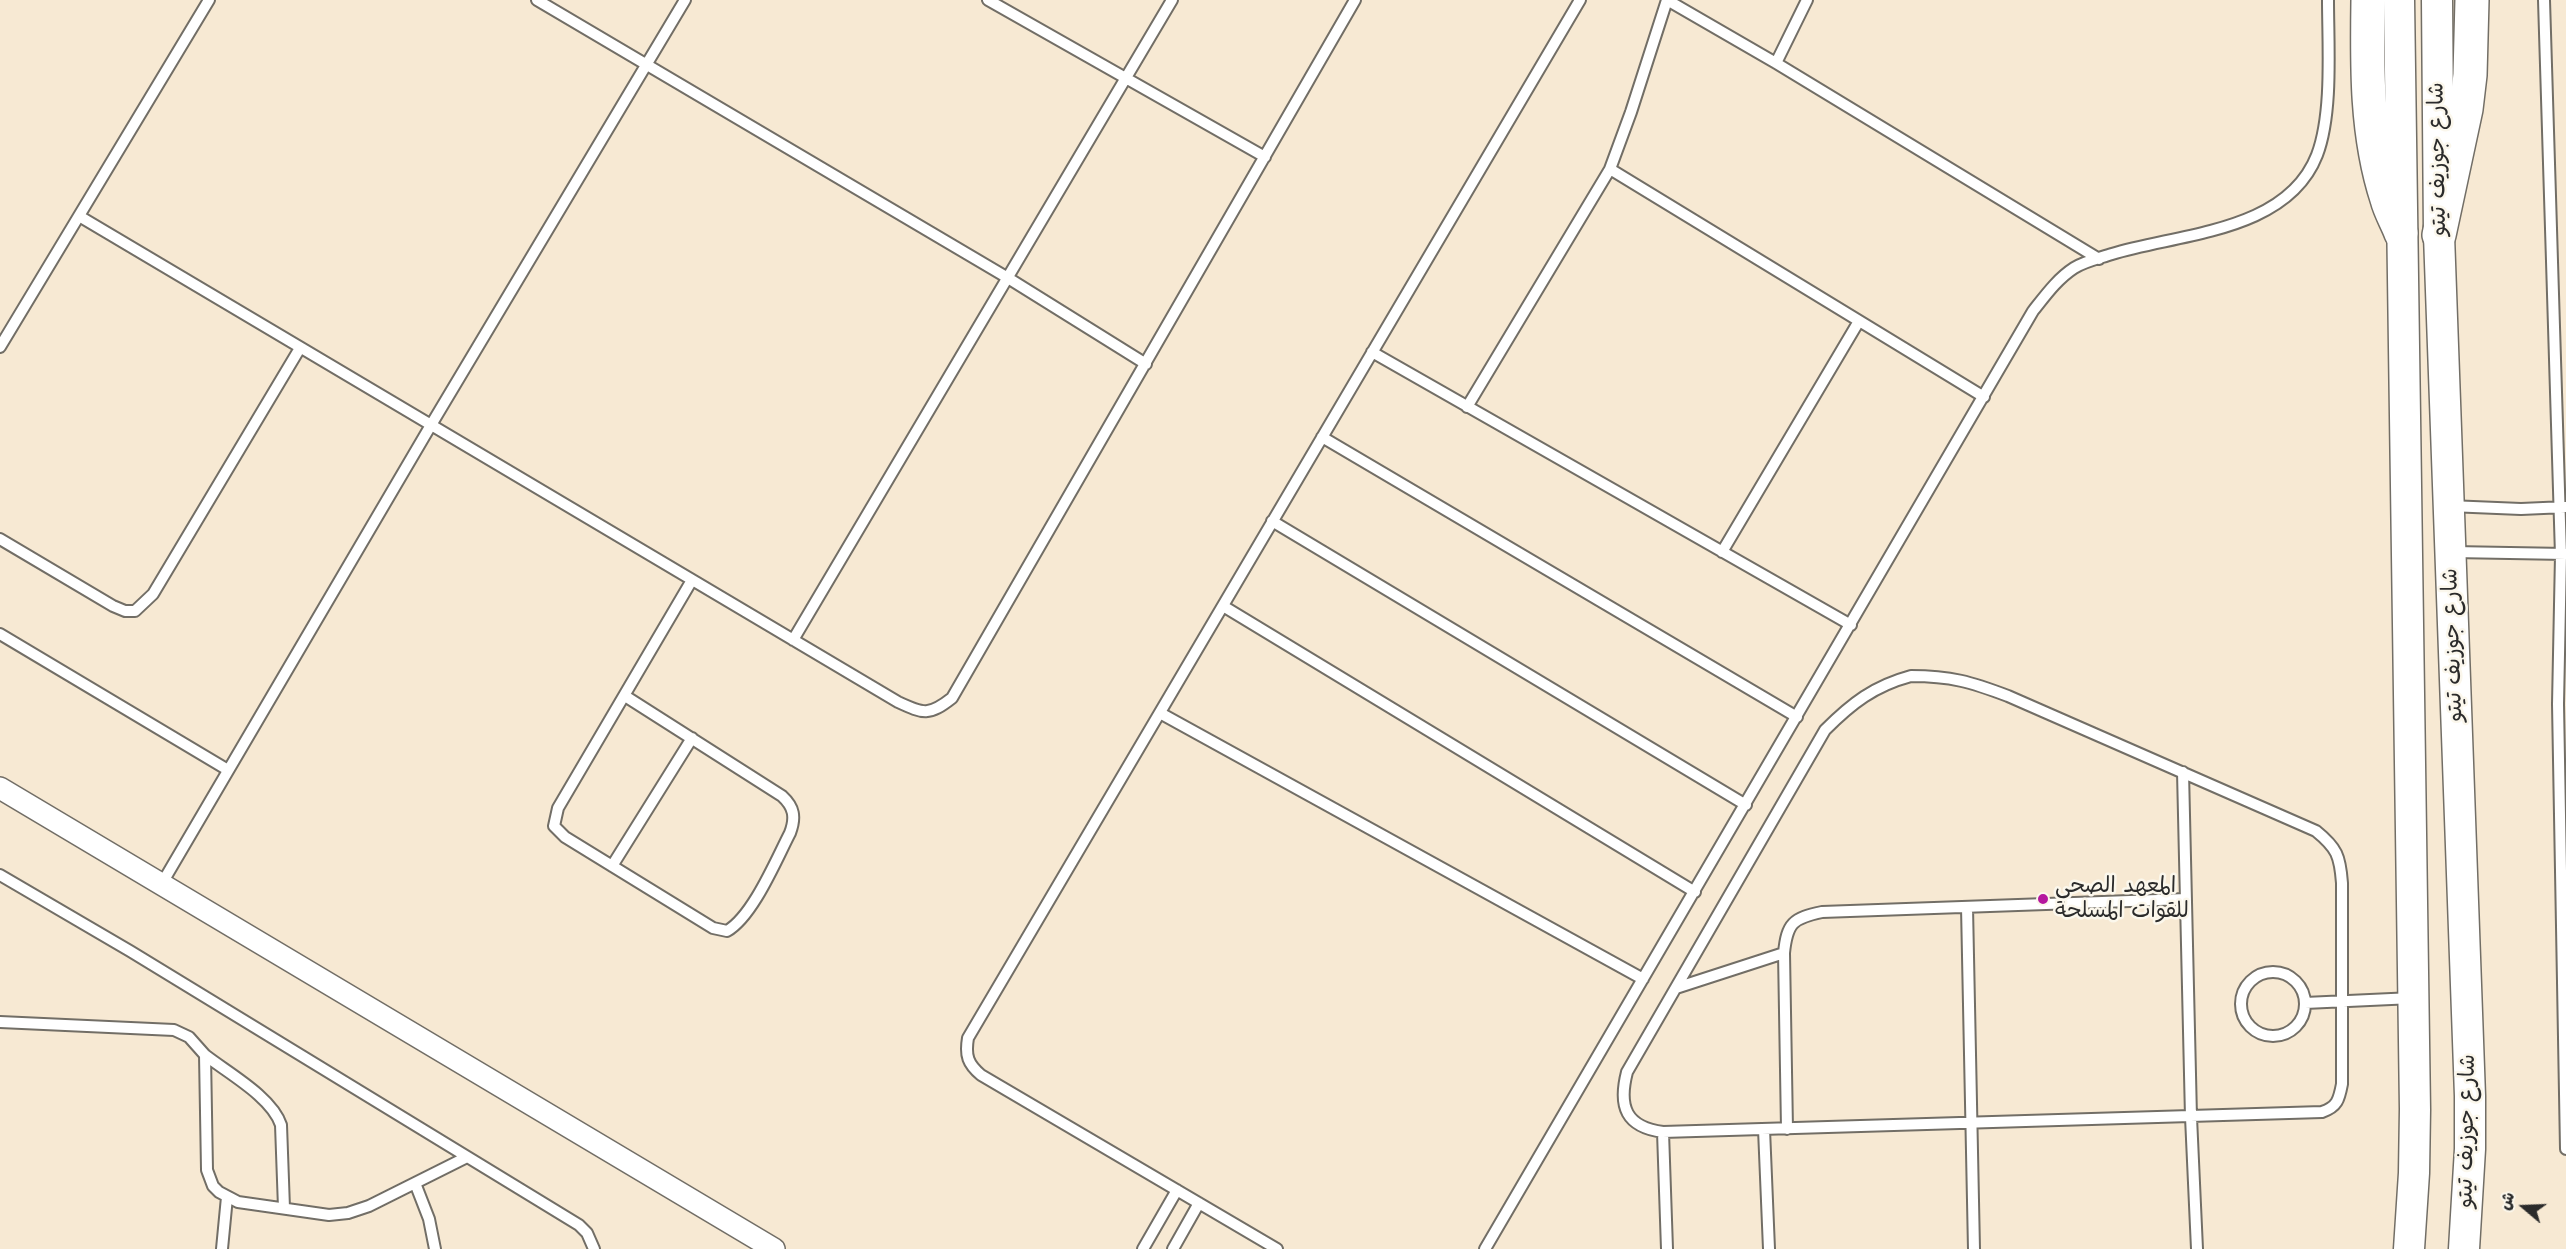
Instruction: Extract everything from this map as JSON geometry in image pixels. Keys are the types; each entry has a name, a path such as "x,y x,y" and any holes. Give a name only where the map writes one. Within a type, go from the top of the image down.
{"highway":[{"path":"2368,0 2367,61 2371,117 2387,200 2402,233"},
{"path":"2439,235 2466,109 2470,75 2472,0"}],"main road":[{"name":"شارع جوزيف تيتو","path":"2399,0 2413,998 2414,1173 2409,1249"},
{"name":"شارع جوزيف تيتو","path":"2437,0 2439,235 2470,1096 2470,1149 2464,1249"}],"street":[{"path":"0,788 774,1249"}],"lane":[{"path":"0,347 209,0"},
{"path":"537,0 1008,278 1146,364"},
{"path":"161,885 431,425 685,0"},
{"path":"988,0 1265,158"},
{"path":"794,640 1172,0"},
{"path":"79,216 898,702 917,710 936,710 952,698 1355,0"},
{"path":"1277,1249 981,1076 970,1066 966,1054 968,1038 1580,0"},
{"path":"1467,406 1610,169 1667,0 1776,63 2098,259"},
{"path":"1776,63 1807,0"},
{"path":"1485,1249 2033,311 2054,284 2075,268 2098,259 2253,218 2281,203 2302,182 2317,154 2326,117 2328,0"},
{"path":"2544,0 2563,507 2558,704 2566,1149"},
{"path":"1610,169 1984,397"},
{"path":"1722,552 1859,321"},
{"path":"0,539 113,606 125,611 135,611 153,594 300,348"},
{"path":"1372,352 1851,625"},
{"path":"1322,437 1797,717"},
{"path":"2449,506 2563,507"},
{"path":"1272,521 1746,805"},
{"path":"2450,552 2563,554"},
{"path":"625,696 782,796 789,803 793,812 795,822 752,904 736,926 727,931 719,931 558,832 554,826 554,819 625,696 692,580"},
{"path":"1223,606 1695,892"},
{"path":"0,634 228,770"},
{"path":"1911,676 1944,676 1971,682 2183,772 2316,831 2332,844 2341,861 2342,1084 2339,1099 2333,1108 2322,1112 2191,1117 1663,1132 1644,1130 1632,1121 1624,1107 1623,1090 1628,1072 1825,730 1848,706 1885,683 1911,676"},
{"path":"1160,712 1643,979"},
{"path":"612,866 692,738"},
{"path":"2183,772 2191,1117 2197,1249"},
{"path":"0,875 130,951 579,1225 587,1233 594,1249"},
{"path":"1787,1129 1784,953 1785,937 1791,924 1800,916 1822,912 2186,899"},
{"path":"1967,907 1974,1249"},
{"path":"1676,988 1784,953"},
{"path":"2272,972 2284,974 2295,980 2302,991 2305,1003 2303,1015 2296,1026 2286,1033 2274,1036 2261,1034 2251,1027 2243,1016 2241,1004 2243,992 2250,981 2260,974 2272,972"},
{"path":"2305,1003 2413,998"},
{"path":"0,1022 174,1030 189,1036 205,1054 269,1104 278,1118 281,1125 284,1208"},
{"path":"205,1054 207,1170 213,1186 226,1197 238,1202 329,1215 348,1213 369,1206 467,1157"},
{"path":"1764,1129 1769,1249"},
{"path":"1663,1132 1667,1249"},
{"path":"415,1183 429,1220 435,1249"},
{"path":"1143,1249 1176,1190"},
{"path":"222,1249 226,1197"},
{"path":"1173,1249 1199,1203"}],"place":[{"name":"المعهد الصحي للقوات المسلحة","path":"2043,899"}]}
